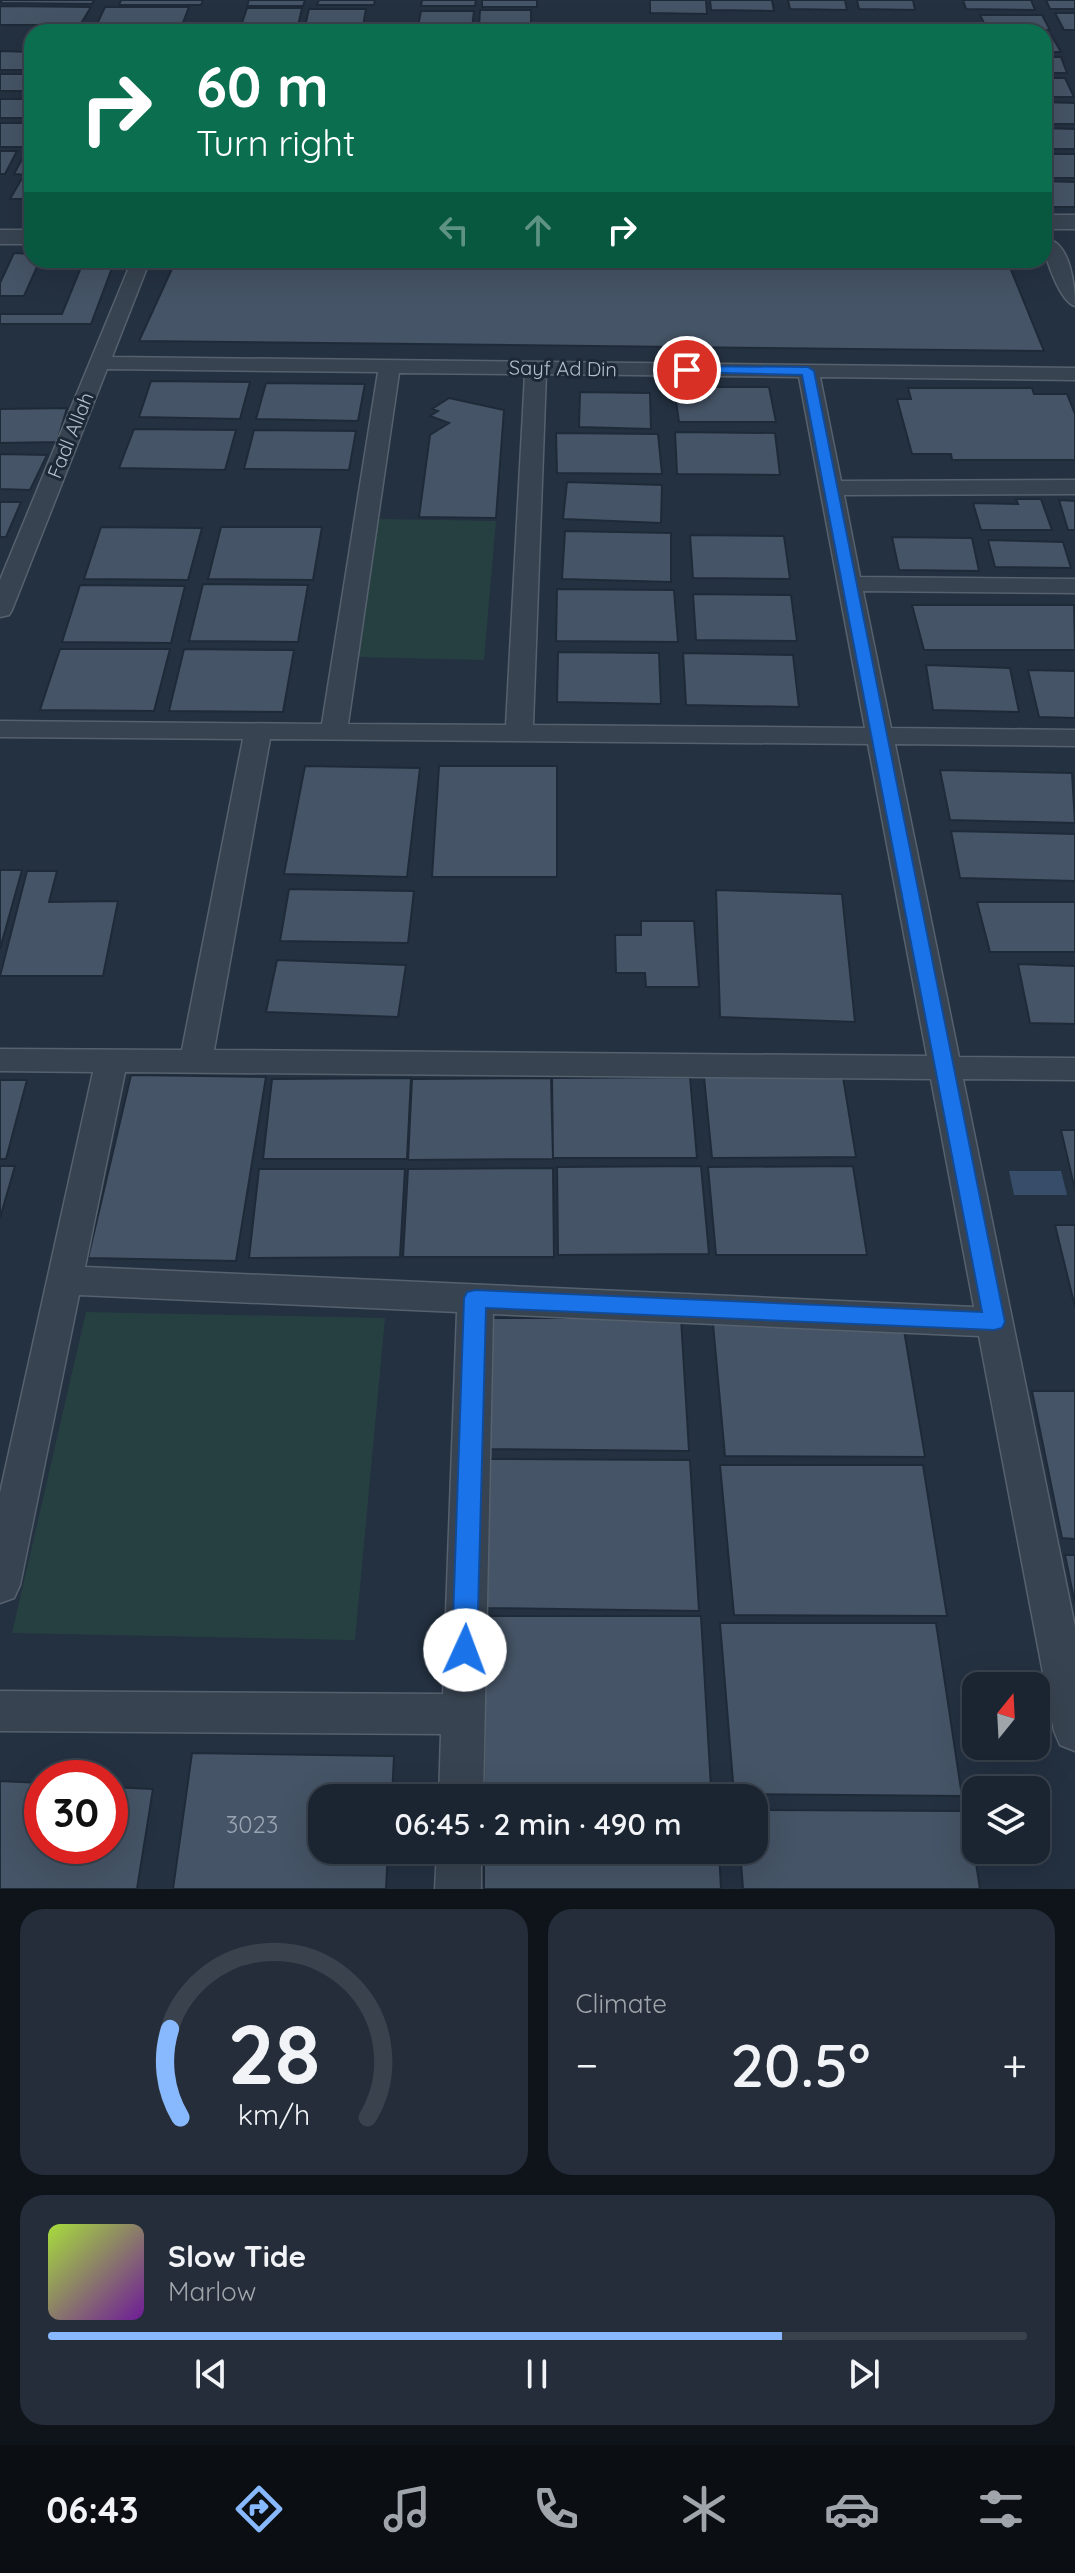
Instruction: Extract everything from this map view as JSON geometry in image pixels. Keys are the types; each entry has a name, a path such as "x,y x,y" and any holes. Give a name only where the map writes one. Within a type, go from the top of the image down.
{"street":[{"path":"0,218 24,218"},
{"path":"1052,222 1075,222"},
{"path":"0,237 24,237"},
{"path":"1052,246 1075,246"},
{"path":"1052,256 1075,300"},
{"name":"Fadl Allah","path":"0,610 138,268"},
{"name":"Sayf Ad Din","path":"99,363 1075,374"},
{"path":"334,732 389,367"},
{"path":"519,734 536,368"},
{"path":"808,371 1075,1731"},
{"path":"831,488 1075,487"},
{"path":"850,584 1075,586"},
{"path":"0,729 1075,738"},
{"path":"196,1061 258,730"},
{"path":"0,1060 1075,1069"},
{"path":"0,1585 111,1061"},
{"path":"64,1280 994,1322"},
{"path":"461,1784 475,1298"},
{"path":"0,1711 463,1714"},
{"path":"458,1889 459,1864"}],"green space":[{"path":"378,519 496,521 484,660 356,657"},
{"path":"86,1312 385,1318 355,1640 12,1633"}],"water":[{"path":"1009,1171 1061,1171 1067,1195 1014,1195"}],"building":[{"path":"2,0 94,0 92,4 0,3"},
{"path":"121,0 203,0 201,5 119,5"},
{"path":"249,0 305,0 303,6 247,6"},
{"path":"319,0 375,0 374,5 317,5"},
{"path":"422,0 476,0 475,6 421,6"},
{"path":"482,0 537,0 537,7 482,7"},
{"path":"650,0 706,0 707,14 650,13"},
{"path":"710,0 772,0 774,11 711,10"},
{"path":"788,0 845,0 847,10 790,9"},
{"path":"857,0 913,0 915,10 859,9"},
{"path":"963,0 1031,0 1035,10 966,9"},
{"path":"1046,0 1075,0 1075,9 1050,9"},
{"path":"0,6 91,7 81,24 0,25"},
{"path":"105,7 189,7 182,24 97,24"},
{"path":"247,8 302,8 298,24 242,24"},
{"path":"309,9 366,9 363,24 305,24"},
{"path":"480,10 531,10 531,24 479,24"},
{"path":"421,11 474,11 472,24 419,24"},
{"path":"1055,13 1075,13 1075,30 1064,30"},
{"path":"980,15 1042,15 1047,24 984,24"},
{"path":"1052,37 1061,52 1052,52"},
{"path":"0,51 24,52 24,70 0,70"},
{"path":"1052,57 1061,57 1067,73 1052,73"},
{"path":"0,74 24,74 24,91 0,91"},
{"path":"1052,78 1065,78 1074,97 1052,97"},
{"path":"0,99 24,99 24,118 0,118"},
{"path":"1052,102 1075,103 1075,124 1052,124"},
{"path":"0,123 24,123 23,147 0,147"},
{"path":"1052,128 1075,129 1075,149 1052,149"},
{"path":"0,151 17,151 5,174 0,174"},
{"path":"1052,154 1075,154 1075,178 1052,178"},
{"path":"24,156 24,175 14,174"},
{"path":"21,180 24,180 24,199 10,199"},
{"path":"1052,181 1075,182 1075,207 1052,207"},
{"path":"14,253 24,254 24,268 36,268 24,296 0,296 0,283"},
{"path":"81,268 112,268 91,324 0,324 0,314 62,314"},
{"path":"172,268 1010,268 1044,351 139,341"},
{"path":"151,381 250,382 240,419 139,417"},
{"path":"266,383 365,384 358,421 256,419"},
{"path":"674,387 769,387 776,422 679,422"},
{"path":"908,388 1032,388 1034,394 1067,394 1075,414 1075,460 952,460 951,454 912,454 897,399 911,399"},
{"path":"580,392 650,393 651,429 579,427"},
{"path":"449,398 504,410 496,518 419,517 430,435 449,423 430,416 438,411 432,409"},
{"path":"67,408 57,442 0,443 0,409"},
{"path":"134,429 236,430 225,470 119,468"},
{"path":"254,430 356,431 349,470 244,469"},
{"path":"675,432 775,433 780,475 677,474"},
{"path":"556,433 658,434 662,474 557,473"},
{"path":"0,454 47,455 30,490 0,489"},
{"path":"567,482 662,485 661,523 563,519"},
{"path":"1016,499 1041,499 1052,530 981,530 973,503 1018,504"},
{"path":"1059,500 1075,501 1075,530 1068,530"},
{"path":"0,502 21,502 6,537 0,537"},
{"path":"101,527 202,528 188,580 84,579"},
{"path":"221,527 322,527 313,580 208,579"},
{"path":"565,531 671,533 671,582 562,579"},
{"path":"690,535 784,536 790,579 693,578"},
{"path":"892,537 972,538 979,571 899,570"},
{"path":"988,540 1063,542 1071,568 995,567"},
{"path":"203,584 308,585 298,642 189,641"},
{"path":"80,585 185,586 171,643 62,642"},
{"path":"557,589 674,590 678,642 556,641"},
{"path":"693,594 791,595 797,641 696,640"},
{"path":"912,605 1074,605 1075,650 924,650"},
{"path":"60,649 170,649 154,711 40,710"},
{"path":"184,649 294,650 283,712 169,711"},
{"path":"558,652 659,653 661,704 557,702"},
{"path":"683,653 793,655 799,707 686,705"},
{"path":"926,665 1010,668 1019,712 933,710"},
{"path":"1028,670 1075,671 1075,718 1039,717"},
{"path":"305,766 420,768 407,877 284,874"},
{"path":"439,766 557,766 557,877 432,877"},
{"path":"940,770 1072,773 1075,823 950,820"},
{"path":"951,831 1075,834 1075,881 960,878"},
{"path":"0,870 22,870 0,949"},
{"path":"27,871 57,871 49,902 118,901 103,976 0,976"},
{"path":"289,889 414,891 408,943 280,941"},
{"path":"716,890 842,894 855,1022 720,1017"},
{"path":"977,902 1075,902 1075,952 990,952"},
{"path":"641,921 694,921 699,987 646,987 645,973 616,973 615,935 641,935"},
{"path":"277,960 406,965 398,1017 266,1012"},
{"path":"1018,964 1075,966 1075,1024 1030,1023"},
{"path":"131,1075 266,1077 236,1261 88,1258"},
{"path":"690,1077 697,1158 553,1158 552,1078"},
{"path":"704,1077 843,1077 856,1157 712,1158"},
{"path":"411,1078 407,1159 263,1159 272,1079"},
{"path":"551,1078 553,1159 408,1160 412,1079"},
{"path":"0,1080 27,1080 6,1159 0,1159"},
{"path":"1061,1130 1075,1130 1075,1190"},
{"path":"0,1166 15,1166 0,1218"},
{"path":"701,1166 709,1254 558,1255 557,1167"},
{"path":"853,1166 867,1255 716,1255 708,1167"},
{"path":"553,1168 554,1257 403,1257 408,1169"},
{"path":"259,1169 405,1169 400,1257 249,1258"},
{"path":"1055,1225 1075,1225 1075,1307"},
{"path":"491,1318 681,1318 689,1451 490,1449"},
{"path":"713,1324 903,1324 925,1457 725,1456"},
{"path":"1032,1391 1075,1391 1075,1539 1062,1538"},
{"path":"488,1459 690,1460 699,1611 487,1608"},
{"path":"720,1465 923,1465 947,1616 734,1615"},
{"path":"1065,1555 1075,1555 1075,1604"},
{"path":"485,1616 701,1616 711,1784 484,1784"},
{"path":"720,1623 936,1623 962,1796 768,1794 768,1784 733,1784"},
{"path":"192,1753 394,1756 393,1784 308,1784 308,1864 387,1864 386,1889 173,1889"},
{"path":"0,1781 24,1782 24,1864 128,1864 128,1788 153,1789 137,1889 0,1889"},
{"path":"768,1810 962,1811 962,1864 976,1864 980,1889 743,1889 741,1864 768,1864"},
{"path":"484,1864 720,1864 721,1889 484,1889"}],"route":[{"path":"465,1650 475,1298 994,1322 808,371 687,370"}]}
